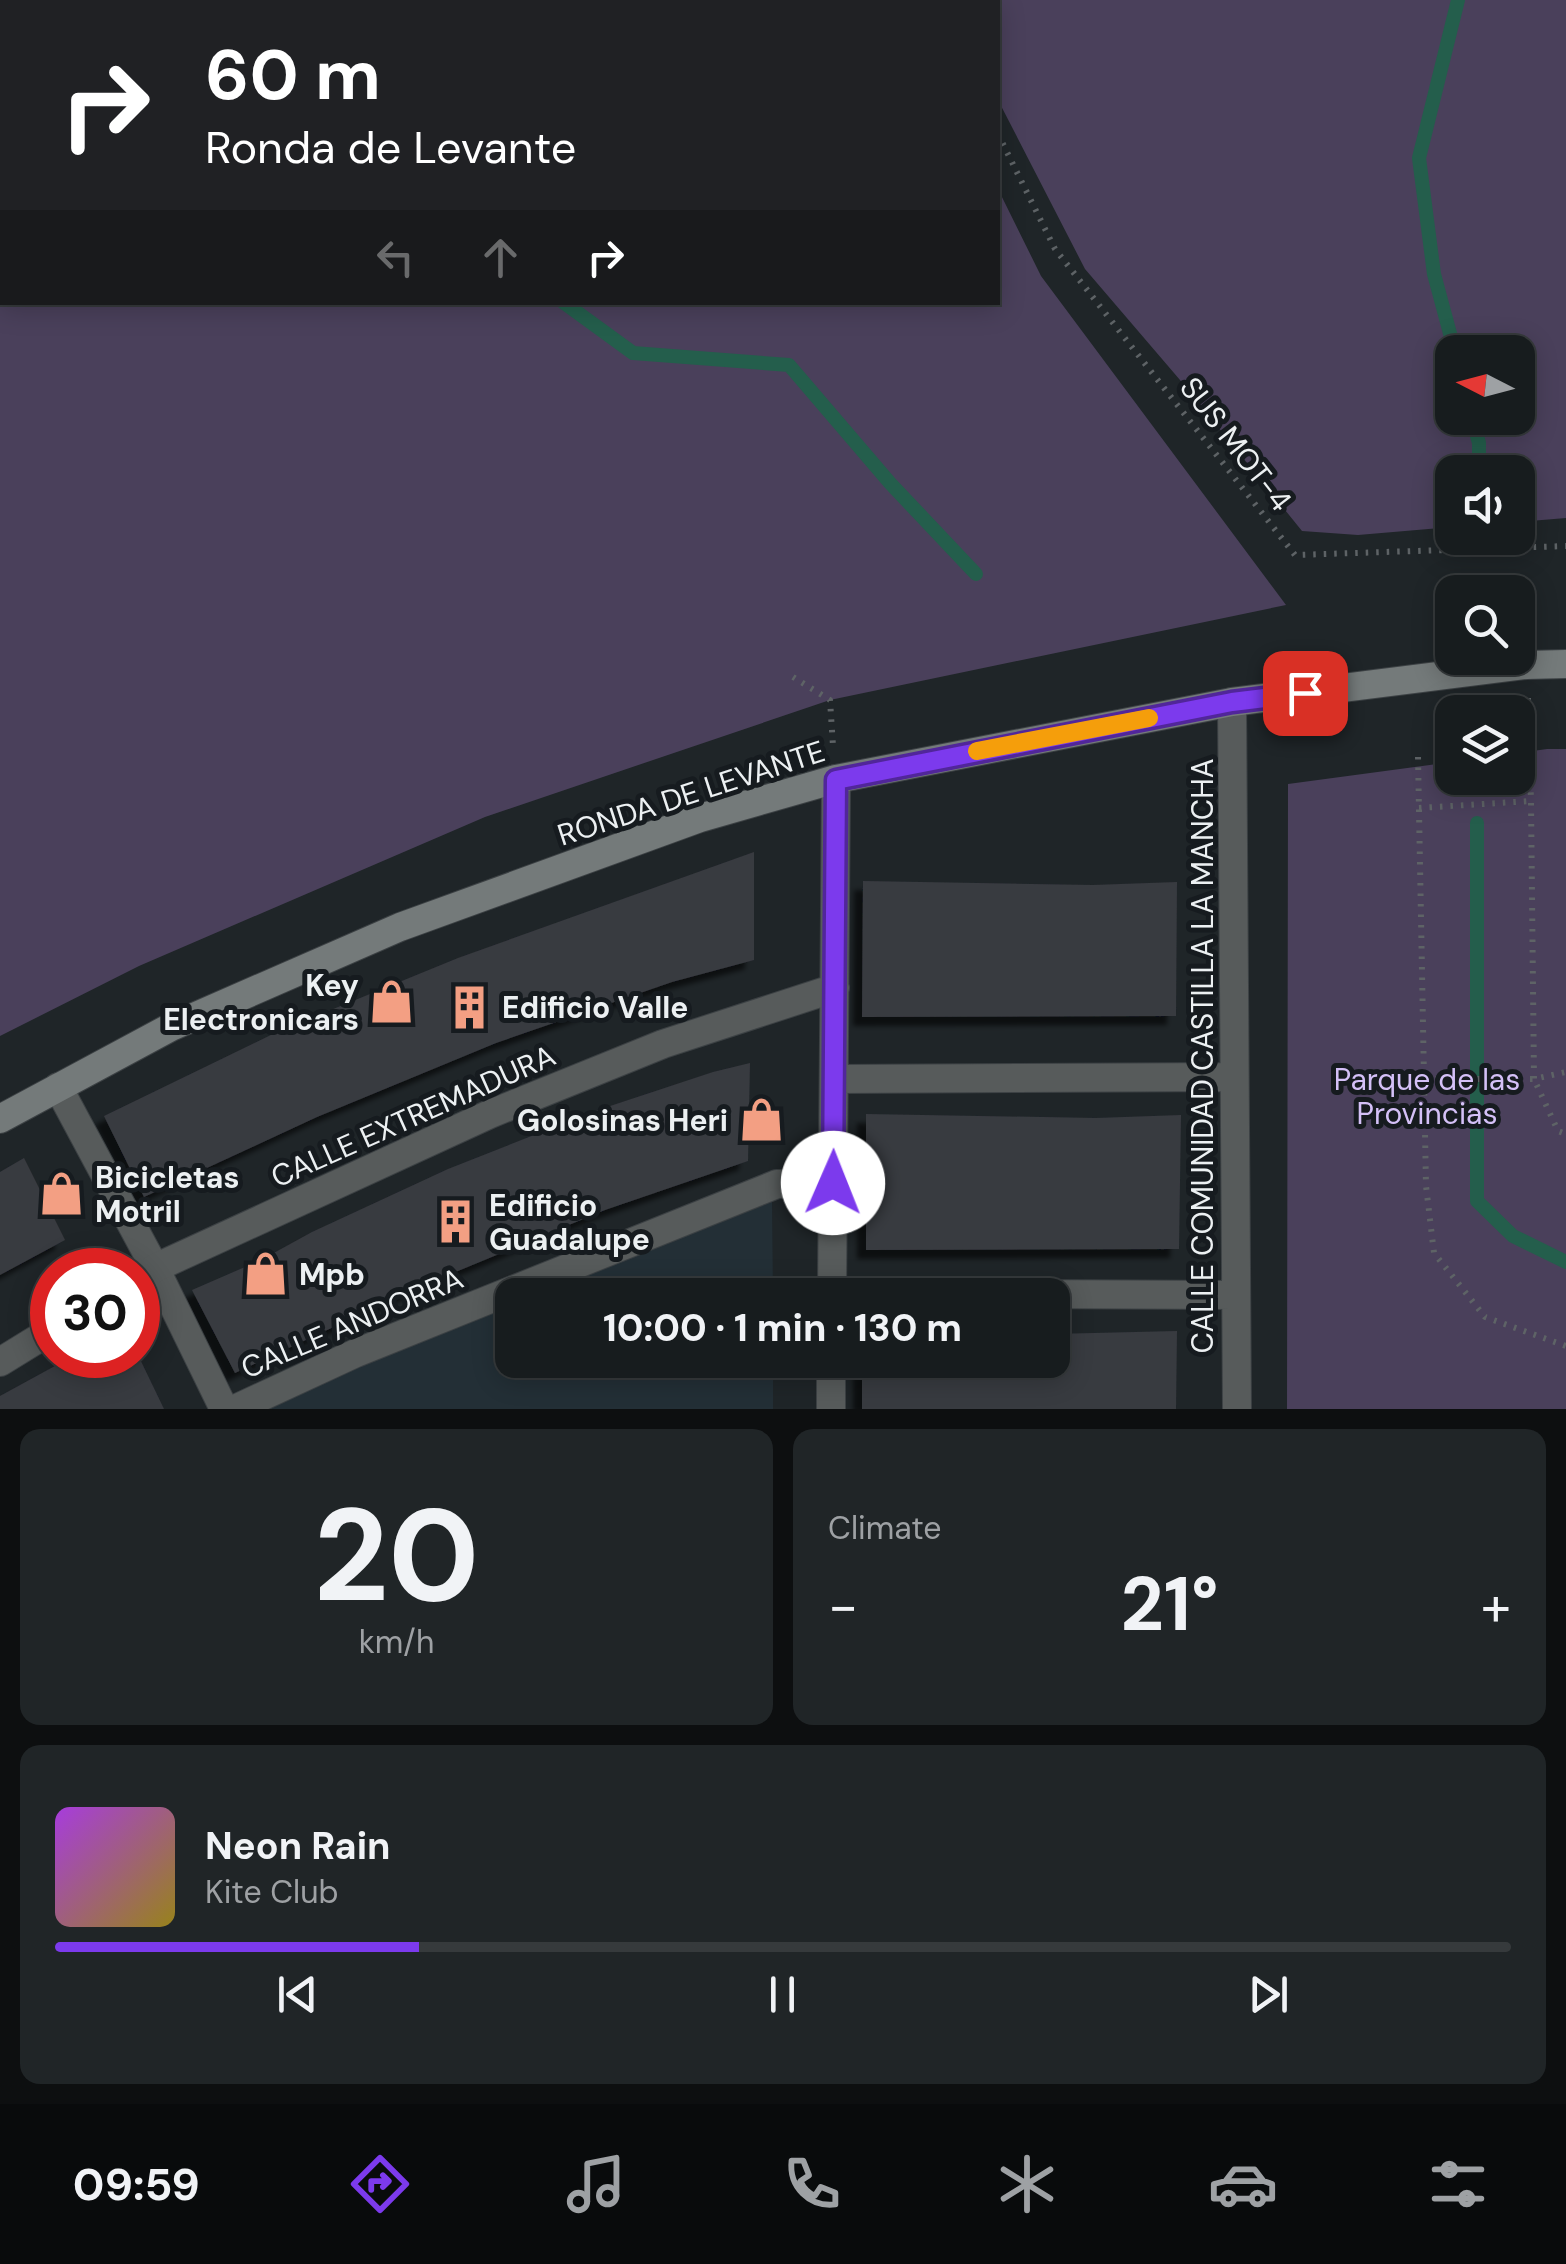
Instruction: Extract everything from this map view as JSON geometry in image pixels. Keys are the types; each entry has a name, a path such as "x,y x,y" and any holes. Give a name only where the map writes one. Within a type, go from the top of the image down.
{"main road":[{"name":"RONDA DE LEVANTE","path":"0,1119 172,1027 400,927 700,818 836,780 1232,702 1526,665 1566,664"}],"street":[{"name":"CALLE COMUNIDAD CASTILLA LA MANCHA","path":"1232,702 1237,1409"},
{"path":"832,1278 836,780"},
{"name":"CALLE EXTREMADURA","path":"160,1268 508,1107 662,1044 835,988"},
{"path":"834,1080 1234,1077"},
{"path":"58,1087 134,1248"},
{"name":"CALLE ANDORRA","path":"235,1409 356,1353 778,1184 833,1183"},
{"path":"1070,1295 1236,1295"},
{"path":"160,1298 224,1409"},
{"path":"0,1362 30,1344"},
{"path":"831,1378 831,1409"}],"path":[{"name":"SUS MOT-4","path":"1000,138 1056,248 1295,555 1566,546"},
{"path":"793,677 830,700 836,780"},
{"path":"1418,758 1426,1186 1434,1254 1486,1316 1566,1346"},
{"path":"1532,795 1534,1079 1558,1131 1566,1134"},
{"path":"1419,808 1532,801"},
{"path":"1425,1080 1534,1079 1566,1072"}],"shaded area":[{"path":"772,1202 773,1278 579,1278"},
{"path":"495,1311 495,1378 773,1378 773,1409 263,1409 295,1390"}],"green space":[{"path":"1000,0 1566,0 1566,518 1535,521 1535,455 1435,455 1435,528 1358,535 1302,531 1085,269 1000,104"},
{"path":"1000,193 1041,276 1286,605 830,700 485,817 139,966 0,1036 0,305 1000,305"},
{"name":"Parque de las Provincias","path":"1566,749 1566,1409 1287,1409 1288,784 1435,764 1435,795 1535,795 1535,751"}],"building":[{"name":"Edificio Valle","path":"754,852 754,960 672,982 496,1043 317,1117 144,1197 104,1116 277,1032 458,958"},
{"path":"863,881 1093,885 1177,882 1176,1016 862,1017"},
{"name":"Edificio Guadalupe","path":"750,1063 748,1161 605,1210 417,1288 235,1373 192,1290 448,1169 595,1111"},
{"path":"866,1114 1096,1118 1181,1115 1179,1249 866,1250"},
{"path":"24,1158 65,1240 50,1248 30,1248 30,1259 0,1275 0,1172"},
{"path":"1177,1331 1176,1409 862,1409 862,1378 1070,1378 1070,1334"},
{"path":"33,1378 149,1378 164,1409 0,1409 0,1396"}],"waterway":[{"path":"1450,335 1434,274 1419,158 1458,0"},
{"path":"567,305 633,353 789,365 890,483 976,574"},
{"path":"1477,435 1479,455"},
{"path":"1477,823 1477,1201 1513,1236 1566,1262"}],"slow traffic":[{"path":"977,751 1149,718"}],"place":[{"name":"Key Electronicars","path":"392,1002"},
{"name":"Edificio Valle","path":"469,1007"},
{"name":"Golosinas Heri","path":"761,1120"},
{"name":"Bicicletas Motril","path":"62,1194"},
{"name":"Edificio Guadalupe","path":"456,1222"},
{"name":"Mpb","path":"266,1274"}],"route":[{"path":"833,1183 836,780 1232,702 1305,693"}]}
